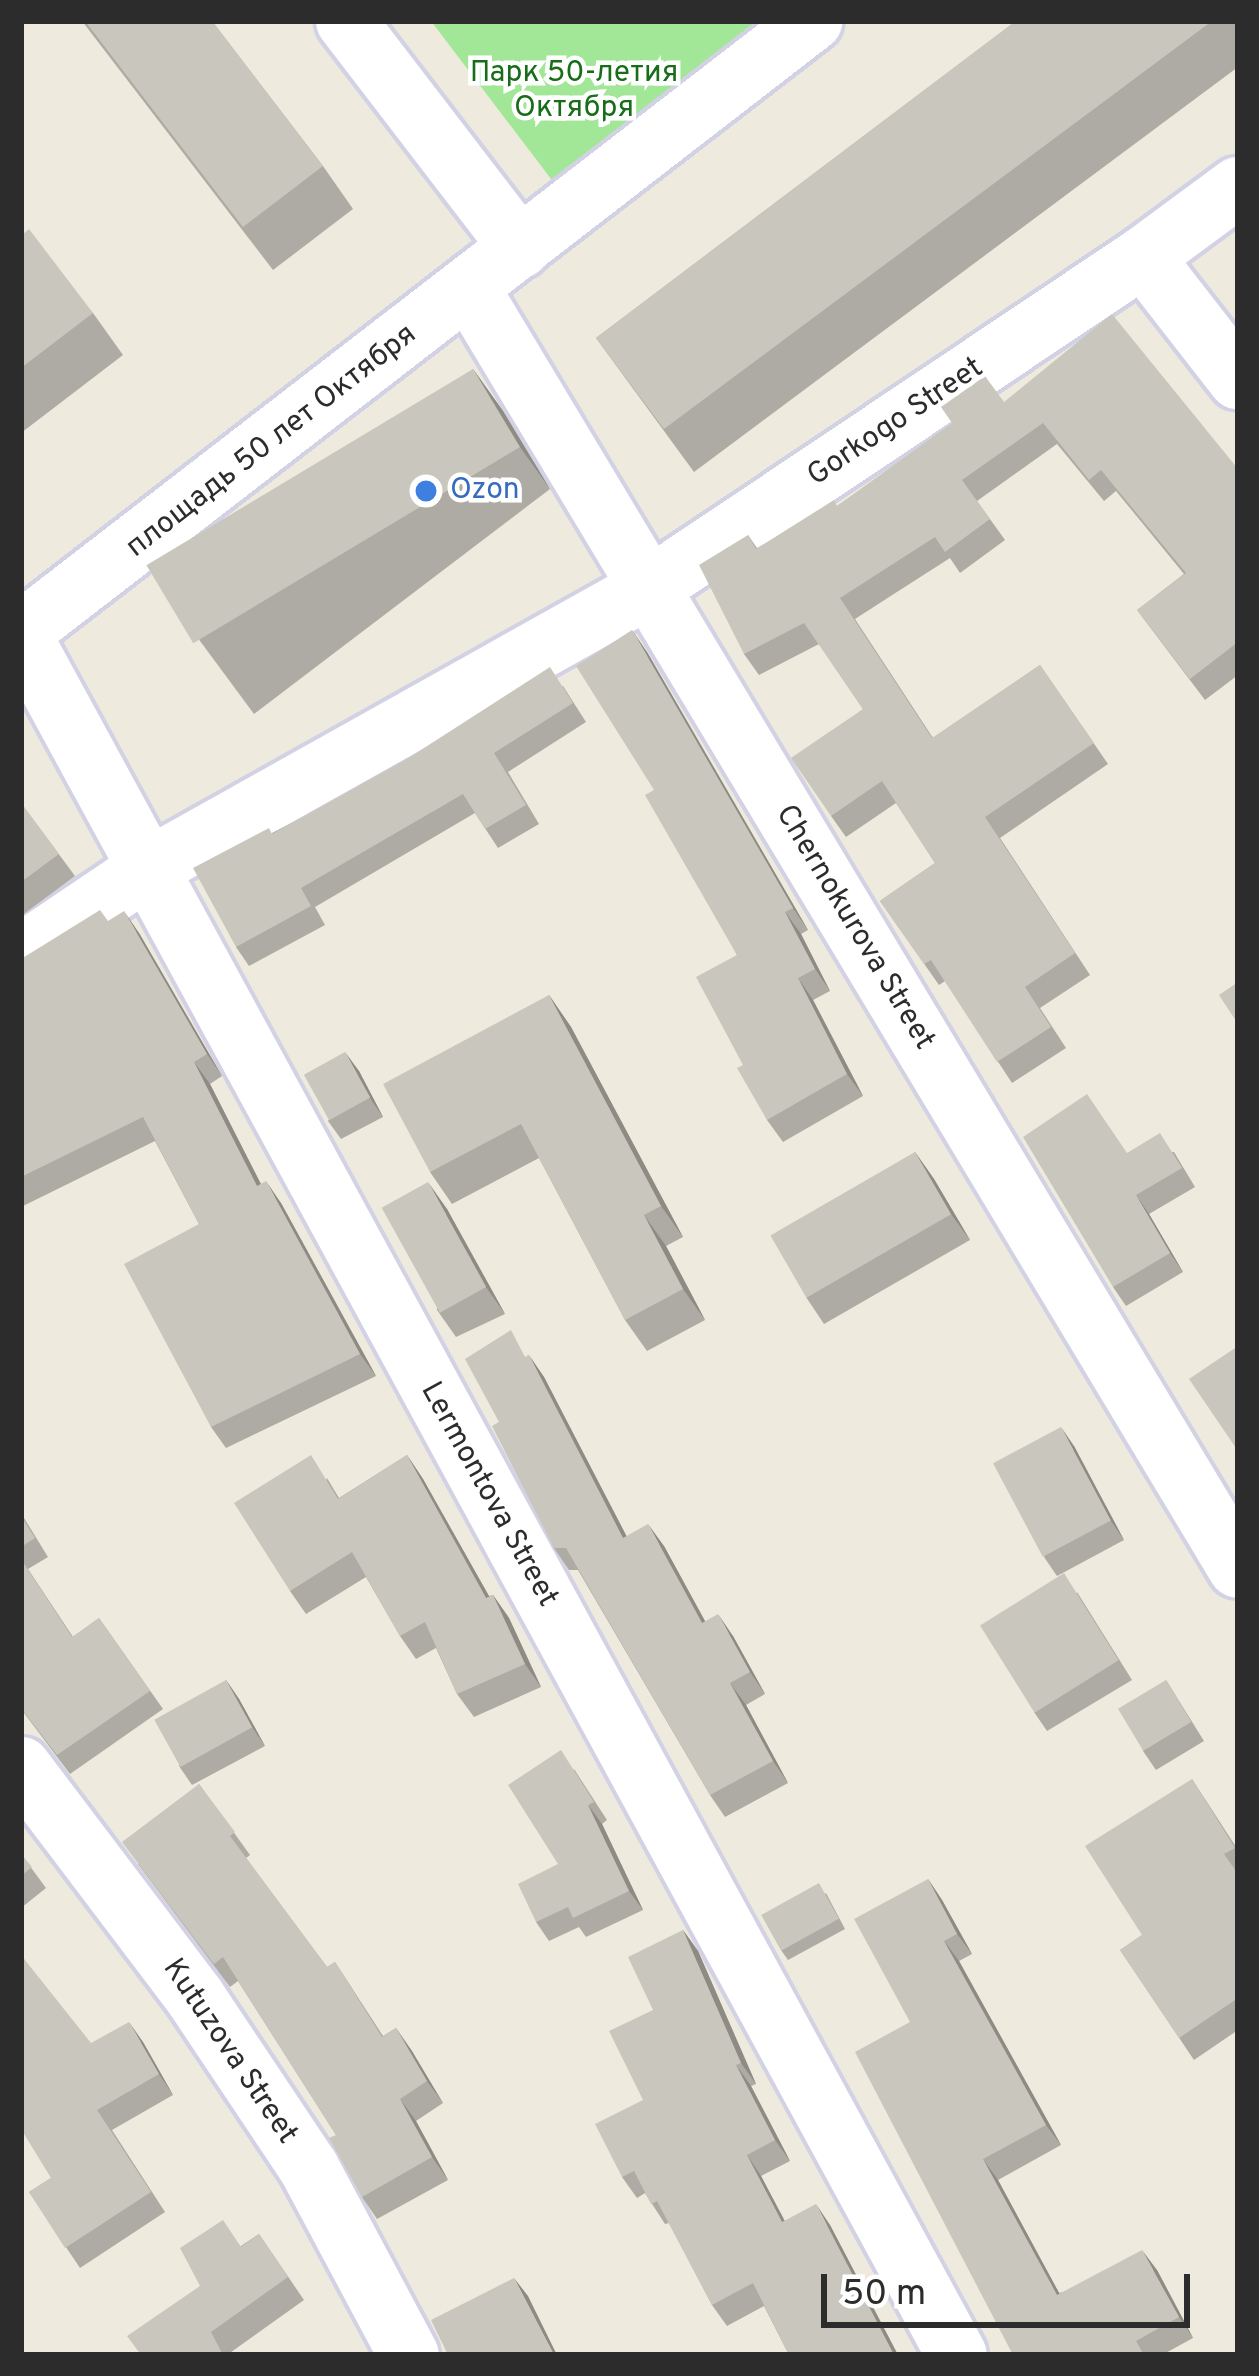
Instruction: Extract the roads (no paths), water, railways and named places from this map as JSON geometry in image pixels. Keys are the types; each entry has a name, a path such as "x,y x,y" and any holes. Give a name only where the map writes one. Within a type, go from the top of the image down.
{"street":[{"path":"346,21 520,248"},
{"name":"площадь 50 лет Октября","path":"21,634 812,21"},
{"name":"Gorkogo Street","path":"21,954 147,869 649,588 1143,257 1238,187"},
{"path":"1143,257 1238,379"},
{"name":"Chernokurova Street","path":"469,289 1238,1568"},
{"name":"Lermontova Street","path":"21,634 957,2355"},
{"name":"Kutuzova Street","path":"21,1767 195,1997 296,2149 409,2355"}],"place":[{"name":"Ozon","path":"426,491"}],"park label":[{"name":"Парк 50-летия Октября","path":"574,92"}]}
